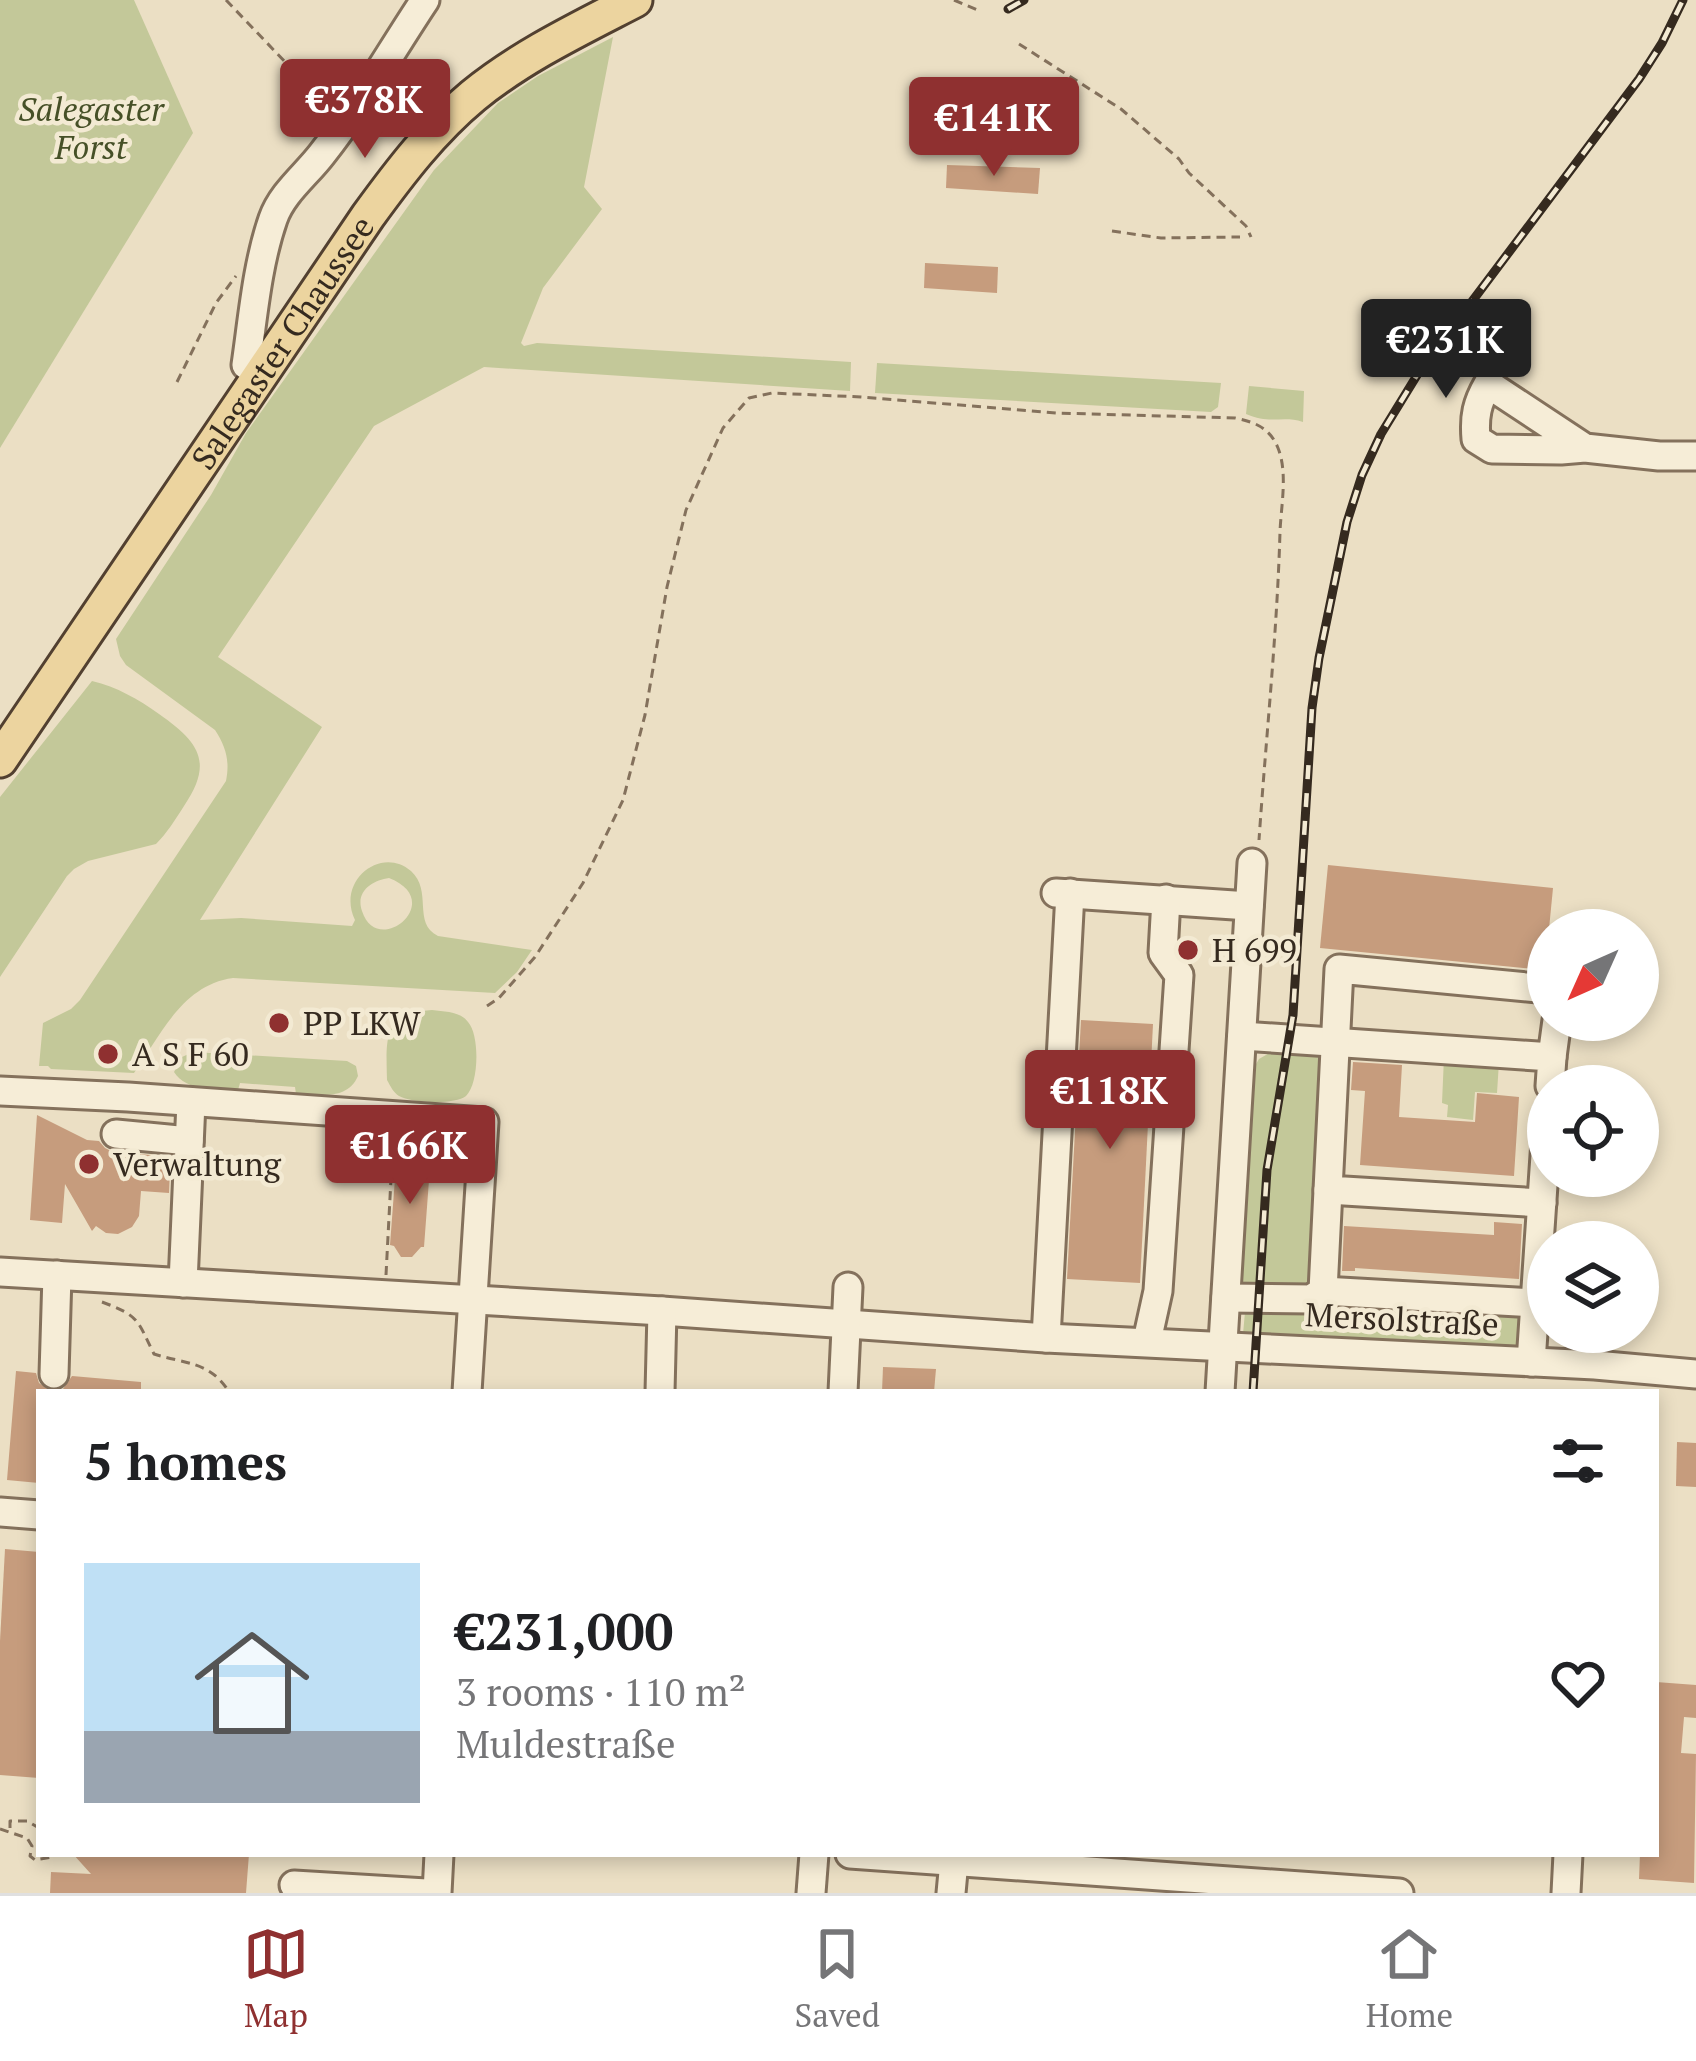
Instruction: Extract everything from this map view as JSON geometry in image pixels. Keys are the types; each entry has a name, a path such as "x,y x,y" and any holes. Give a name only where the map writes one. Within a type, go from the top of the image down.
{"main road":[{"name":"Salegaster Chaussee","path":"0,760 397,175 477,93 513,67 635,0"}],"street":[{"path":"246,364 274,215 343,124 424,0"},
{"path":"255,308 288,335"},
{"path":"1465,367 1585,448"},
{"path":"1488,384 1474,416 1476,439 1492,449 1585,448 1696,456"},
{"path":"1221,1389 1237,1347 1226,1298 1252,863"},
{"path":"1046,1338 1063,893 1250,906"},
{"path":"1147,1340 1158,1291 1179,975 1162,953 1166,899"},
{"path":"1323,1291 1339,969 1527,987"},
{"path":"1242,1036 1552,1057"},
{"path":"1551,1065 1554,1041"},
{"path":"0,1091 484,1122 467,1389"},
{"path":"199,1102 227,1094 290,1099 317,1110"},
{"path":"183,1283 189,1141 199,1102"},
{"path":"116,1134 189,1141"},
{"path":"1328,1190 1542,1202"},
{"path":"1541,1221 1542,1197"},
{"name":"Mersolstraße","path":"0,1272 1046,1338 1532,1362 1594,1378 1696,1374"},
{"path":"54,1374 57,1276"},
{"path":"843,1389 848,1287"},
{"path":"1226,1298 1311,1299 1323,1291 1527,1303"},
{"path":"660,1389 662,1311"},
{"path":"1532,1353 1532,1362"},
{"path":"0,1512 36,1515"},
{"path":"437,1893 439,1857"},
{"path":"812,1893 814,1857"},
{"path":"895,1857 1399,1893"},
{"path":"1566,1893 1568,1857"},
{"path":"951,1893 954,1861"},
{"path":"294,1885 425,1893"}],"path":[{"path":"226,0 343,124"},
{"path":"954,0 980,11"},
{"path":"1019,44 1121,109 1179,159 1246,226 1251,237"},
{"path":"1112,231 1161,238 1240,238"},
{"path":"177,382 216,303 268,237"},
{"path":"487,1006 535,957 584,883 623,800 686,510 723,428 749,398 772,393 1057,412 1235,418 1266,430 1281,457 1280,532 1258,862 1252,863"},
{"path":"385,1294 394,1116"},
{"path":"88,1277 90,1295 134,1316 154,1354 197,1364 228,1389"},
{"path":"10,1821 10,1830"},
{"path":"0,1827 10,1821 36,1826"},
{"path":"0,1827 30,1841 30,1856 35,1860 52,1857"}],"green space":[{"name":"Salegaster Forst","path":"0,0 134,0 193,133 0,448"},
{"path":"613,37 584,187 602,209 543,288 521,343 851,362 850,391 484,367 374,426 218,657 322,727 200,920 241,918 352,926 356,881 365,871 387,862 399,864 417,879 426,923 438,936 532,950 495,993 233,978 200,990 186,1001 134,1073 39,1066 43,1023 80,1000 226,781 226,754 215,730 126,665 116,639 246,433 434,170 498,103","holes":["389,878 405,888 412,900 403,921 393,928 370,924 360,904 367,888"]},
{"path":"877,363 1221,383 1218,407 1211,412 875,393"},
{"path":"1249,386 1304,391 1303,422 1246,414"},
{"path":"92,681 135,699 184,734 198,754 198,777 156,844 88,861 67,876 0,977 0,797"},
{"path":"432,1010 461,1016 472,1028 476,1071 466,1096 453,1101 405,1098 387,1080 388,1040 396,1022"},
{"path":"1278,1048 1322,1056 1311,1280 1307,1286 1251,1287 1239,1273 1253,1069 1259,1059"},
{"path":"193,1052 347,1061 356,1066 358,1076 347,1089 332,1094 296,1094 295,1087 240,1083 238,1090 202,1088 174,1072 182,1057"},
{"path":"1444,1057 1499,1062 1497,1093 1475,1092 1473,1120 1447,1117 1448,1105 1442,1103"},
{"path":"1334,1302 1522,1313 1524,1345 1514,1351 1243,1334 1245,1312 1295,1312"}],"building":[{"path":"947,165 1040,168 1038,194 946,188"},
{"path":"925,263 998,267 997,293 924,288"},
{"path":"1328,865 1553,888 1551,909 1527,909 1527,968 1320,948"},
{"path":"1081,1020 1153,1024 1140,1283 1067,1279"},
{"path":"1353,1062 1402,1065 1399,1117 1475,1122 1477,1093 1519,1097 1514,1176 1360,1165 1365,1091 1351,1090"},
{"name":"Verwaltung","path":"37,1115 87,1140 99,1141 113,1152 151,1155 142,1168 170,1170 169,1193 141,1191 139,1216 132,1227 118,1234 96,1226 92,1231 65,1184 62,1223 30,1220"},
{"path":"414,1156 430,1167 424,1247 412,1257 401,1257 390,1245 396,1165"},
{"path":"1494,1222 1522,1224 1519,1279 1342,1271 1344,1226 1494,1235"},
{"path":"883,1367 936,1369 934,1389 882,1389"},
{"path":"16,1371 36,1373 48,1389 36,1389 36,1483 7,1480"},
{"path":"72,1376 141,1382 141,1389 63,1389"},
{"path":"1677,1442 1696,1443 1696,1487 1676,1486"},
{"path":"5,1549 36,1552 36,1778 0,1775"},
{"path":"1659,1682 1696,1685 1696,1718 1684,1717 1681,1753 1696,1754 1694,1883 1639,1879 1640,1857 1659,1857"},
{"path":"76,1857 249,1857 246,1893 50,1893 51,1872 91,1874"}],"railway":[{"path":"1008,9 1024,0"},
{"path":"1253,1389 1267,1170 1293,1015 1312,708 1347,522 1381,434 1419,372 1639,79 1683,0"}],"place":[{"name":"H 699","path":"1188,950"},
{"name":"PP LKW","path":"279,1023"},
{"name":"A S F 60","path":"108,1054"},
{"name":"Verwaltung","path":"89,1164"}]}
